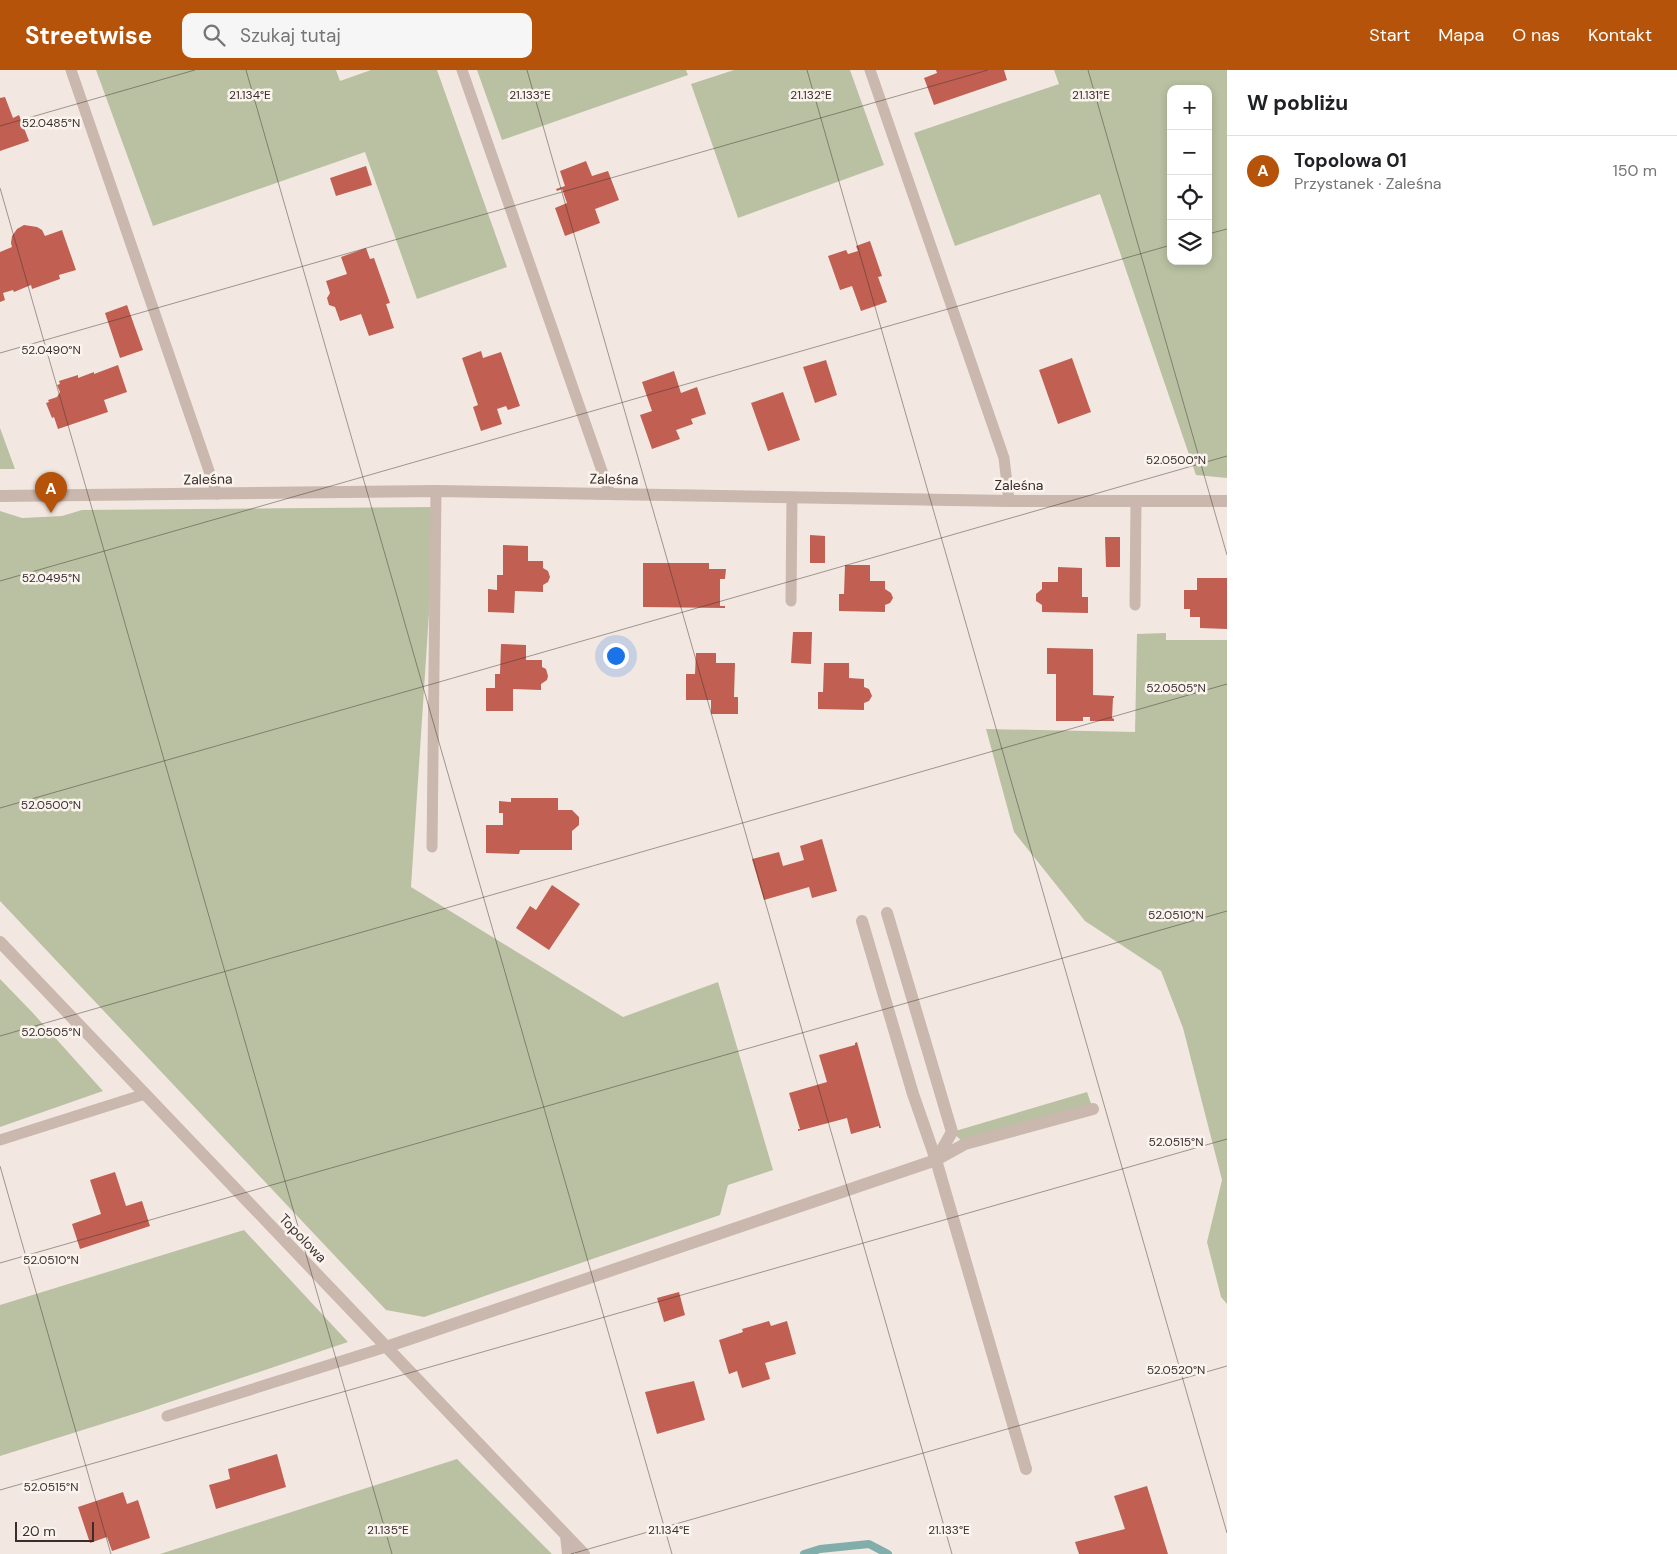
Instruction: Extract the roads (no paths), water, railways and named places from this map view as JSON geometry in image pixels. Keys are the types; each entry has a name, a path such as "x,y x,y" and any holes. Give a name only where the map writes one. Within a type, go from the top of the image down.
{"street":[{"name":"Zaleśna","path":"0,496 436,491 1009,501 1227,501"},
{"path":"887,913 952,1132 936,1160"},
{"path":"862,921 913,1094 936,1160 1026,1469"},
{"name":"Topolowa","path":"0,942 584,1554"},
{"path":"386,1347 936,1160 965,1144 1093,1109"},
{"path":"566,1535 568,1554"}],"lane":[{"path":"71,70 217,494"},
{"path":"462,70 610,494"},
{"path":"870,70 1004,458 1009,501"},
{"path":"432,847 436,491"},
{"path":"791,601 792,497"},
{"path":"1135,605 1136,501"},
{"path":"0,1140 145,1094"},
{"path":"168,1416 386,1347"}],"waterway":[{"path":"804,1554 820,1549 869,1544 888,1554"}],"place":[{"name":"Topolowa 01","path":"51,513"}]}
